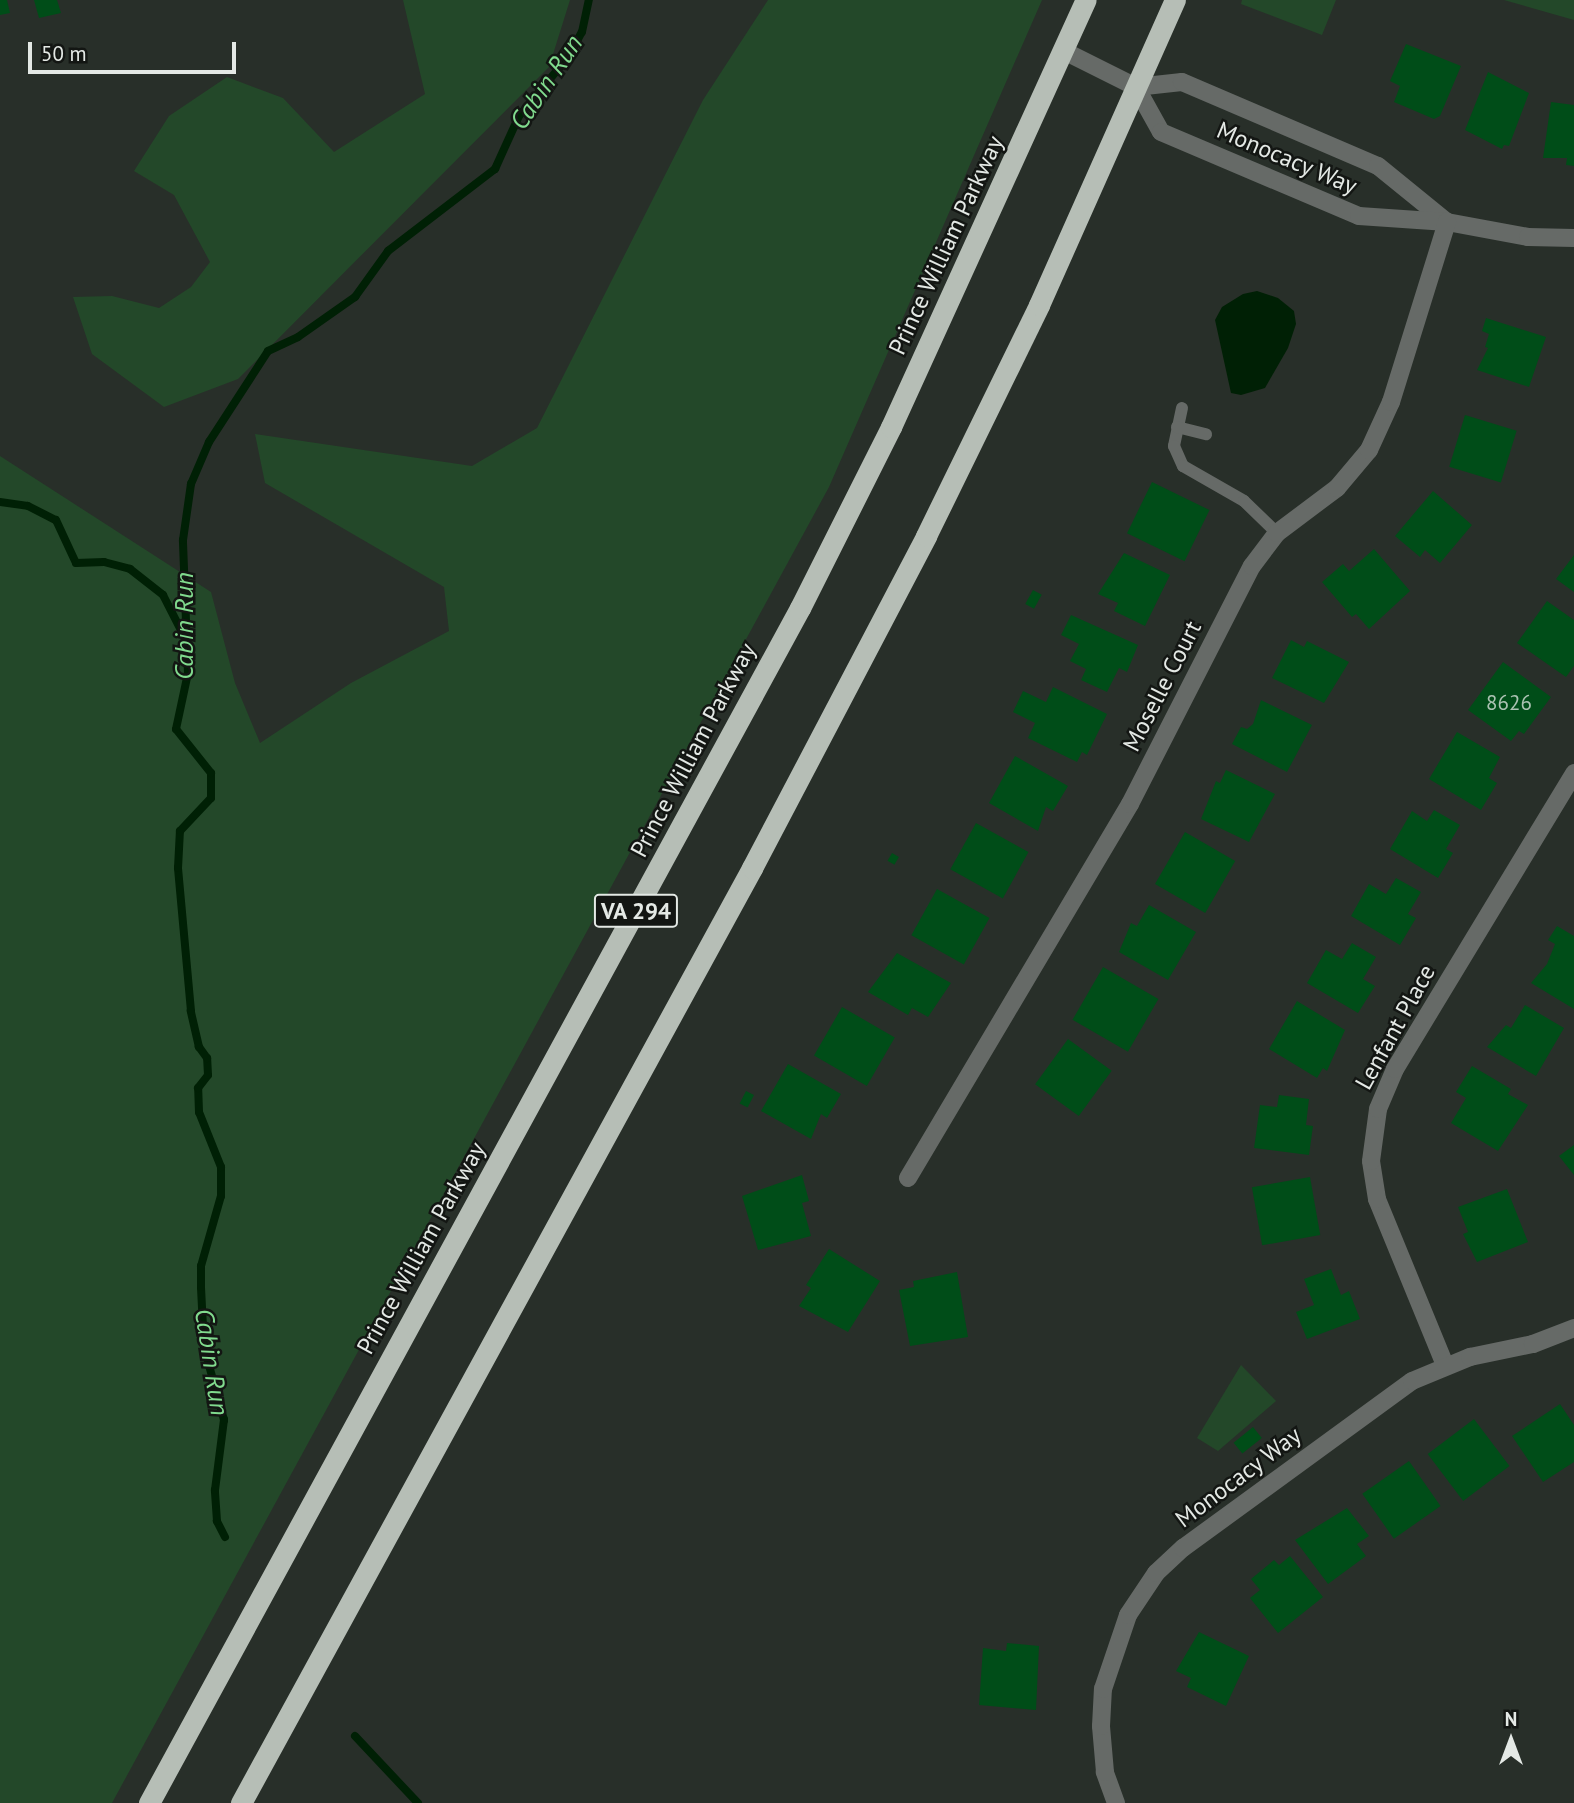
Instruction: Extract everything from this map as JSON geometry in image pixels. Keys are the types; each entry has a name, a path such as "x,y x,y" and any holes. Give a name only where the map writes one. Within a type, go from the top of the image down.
{"highway":[{"name":"Prince William Parkway","path":"149,1803 800,608 891,427 1086,0"},
{"name":"VA 294","path":"241,1803 746,880 907,573 1039,305 1175,0"}],"street":[{"path":"1064,51 1136,88"},
{"name":"Monocacy Way","path":"1447,222 1378,166 1181,82 1136,88 1161,132 1359,216 1447,222 1528,237 1574,238"},
{"name":"Moselle Court","path":"908,1178 1130,804 1239,589 1276,533 1337,488 1369,450 1391,402 1447,222"},
{"name":"Lenfant Place","path":"1445,1365 1377,1199 1371,1161 1378,1109 1395,1069 1574,773"},
{"name":"Monocacy Way","path":"1116,1803 1105,1772 1101,1726 1104,1689 1128,1615 1156,1573 1376,1404 1445,1365 1553,1338 1574,1328"}],"lane":[{"path":"1182,408 1174,446 1183,466 1244,501 1276,533"},
{"path":"1177,427 1206,434"}],"shaded area":[{"path":"403,0 570,0 549,67 238,379 164,407 92,354 73,297 112,296 159,308 191,287 210,262 174,195 134,171 169,116 227,77 283,98 334,152 425,94"},
{"path":"768,0 1042,0 829,487 112,1803 0,1803 0,456 211,592 235,683 260,743 351,683 449,631 444,587 265,483 255,434 472,466 537,428 703,100"},
{"path":"1242,0 1336,0 1322,35 1241,4"},
{"path":"1504,0 1574,0 1574,20"},
{"path":"1257,291 1278,298 1294,311 1296,324 1288,348 1265,388 1241,395 1231,393 1215,320 1222,307 1243,294"},
{"path":"1241,1365 1276,1401 1218,1451 1197,1438"}],"building":[{"path":"0,0 7,0 10,13 0,15"},
{"path":"34,0 57,0 61,13 39,18"},
{"path":"1406,44 1461,66 1440,116 1434,119 1394,102 1400,86 1390,81"},
{"path":"1488,72 1529,93 1509,146 1504,145 1502,149 1465,130"},
{"path":"1551,102 1574,105 1574,166 1566,165 1567,158 1543,158"},
{"path":"1486,318 1546,337 1529,387 1477,370 1488,348 1485,347 1489,334 1482,331"},
{"path":"1465,415 1517,431 1501,482 1449,467"},
{"path":"1152,482 1210,510 1185,561 1127,533"},
{"path":"1433,491 1472,525 1440,563 1425,550 1420,557 1395,536"},
{"path":"1374,549 1410,591 1369,629 1356,614 1352,617 1322,582 1343,564 1349,571"},
{"path":"1124,553 1170,575 1145,626 1114,611 1118,603 1098,594"},
{"path":"1574,555 1574,592 1556,579"},
{"path":"1033,590 1042,595 1034,609 1025,604"},
{"path":"1547,601 1574,620 1574,666 1566,677 1517,643"},
{"path":"1071,615 1138,645 1127,672 1119,668 1107,692 1081,680 1086,669 1070,661 1079,644 1061,635"},
{"path":"1291,640 1304,647 1307,641 1349,662 1324,703 1272,678"},
{"path":"1503,662 1551,697 1524,734 1519,731 1511,741 1468,710"},
{"path":"1053,687 1107,714 1087,755 1082,752 1077,762 1028,738 1035,723 1013,712 1023,691 1046,702"},
{"path":"1261,700 1312,725 1287,772 1232,744 1241,727 1247,729 1253,724"},
{"path":"1457,732 1500,757 1489,778 1497,783 1481,810 1429,779"},
{"path":"1015,756 1068,786 1053,811 1046,807 1038,831 989,803"},
{"path":"1226,770 1275,794 1249,842 1201,819 1216,781 1220,783"},
{"path":"1434,810 1460,825 1446,849 1453,853 1438,878 1390,849 1412,811 1427,821"},
{"path":"976,823 1028,852 1003,898 950,869"},
{"path":"1185,832 1235,861 1205,913 1155,884"},
{"path":"892,853 899,857 894,865 888,861"},
{"path":"1396,878 1421,892 1408,914 1416,918 1400,945 1351,916 1369,884 1386,894"},
{"path":"937,889 989,918 964,964 911,935"},
{"path":"1149,905 1196,932 1168,980 1119,952 1131,923 1137,926"},
{"path":"1557,926 1574,936 1574,1009 1531,983 1547,964 1555,944 1548,940"},
{"path":"1352,943 1376,957 1363,979 1375,986 1358,1013 1307,983 1326,950 1342,959"},
{"path":"897,953 951,983 928,1017 912,1008 908,1015 868,992"},
{"path":"1103,967 1158,999 1128,1052 1072,1020"},
{"path":"1297,1001 1345,1030 1327,1071 1323,1068 1317,1078 1269,1049"},
{"path":"1525,1005 1564,1028 1536,1076 1487,1047 1506,1025 1511,1028"},
{"path":"842,1007 895,1038 867,1086 814,1055"},
{"path":"1068,1039 1112,1071 1079,1116 1035,1084"},
{"path":"788,1064 841,1094 827,1118 821,1114 811,1139 761,1111"},
{"path":"1472,1066 1511,1089 1508,1094 1528,1105 1498,1151 1451,1123 1466,1098 1456,1092"},
{"path":"746,1091 754,1095 748,1108 740,1103"},
{"path":"1279,1095 1309,1099 1306,1125 1313,1126 1309,1155 1254,1148 1260,1105 1277,1107"},
{"path":"1574,1145 1574,1175 1559,1156"},
{"path":"802,1175 809,1201 802,1203 811,1236 758,1250 742,1196"},
{"path":"1310,1177 1320,1235 1262,1245 1252,1187"},
{"path":"1507,1189 1528,1242 1477,1262 1463,1234 1468,1232 1458,1207"},
{"path":"829,1249 880,1281 848,1332 799,1306 811,1288 806,1285"},
{"path":"1331,1269 1341,1295 1349,1291 1360,1319 1307,1339 1296,1312 1314,1305 1304,1279"},
{"path":"957,1272 968,1337 910,1346 899,1290 914,1287 913,1281"},
{"path":"1560,1404 1574,1425 1574,1462 1543,1482 1512,1436"},
{"path":"1474,1419 1510,1466 1463,1501 1428,1454"},
{"path":"1253,1427 1262,1438 1242,1454 1234,1443"},
{"path":"1409,1461 1441,1506 1394,1539 1362,1494"},
{"path":"1347,1508 1369,1536 1357,1544 1366,1556 1328,1584 1295,1540"},
{"path":"1290,1556 1323,1597 1278,1633 1250,1598 1260,1590 1251,1579 1274,1560 1279,1565"},
{"path":"1199,1632 1249,1656 1226,1706 1187,1687 1191,1678 1176,1671"},
{"path":"1007,1643 1039,1646 1036,1710 979,1705 983,1648 1006,1651"}],"waterway":[{"name":"Cabin Run","path":"225,1537 217,1521 215,1490 224,1420 204,1347 201,1287 201,1266 221,1196 221,1167 199,1112 198,1088 208,1075 207,1058 199,1047 191,1011 178,868 180,831 211,798 211,773 176,729 188,673 183,540 191,484 209,442 268,351 298,337 355,297 388,251 495,169 519,116 569,56 582,32 589,0"},
{"path":"0,502 28,506 56,520 76,563 104,562 130,569 163,595 183,634"},
{"name":"Cabin Run","path":"355,1736 418,1803"}]}
